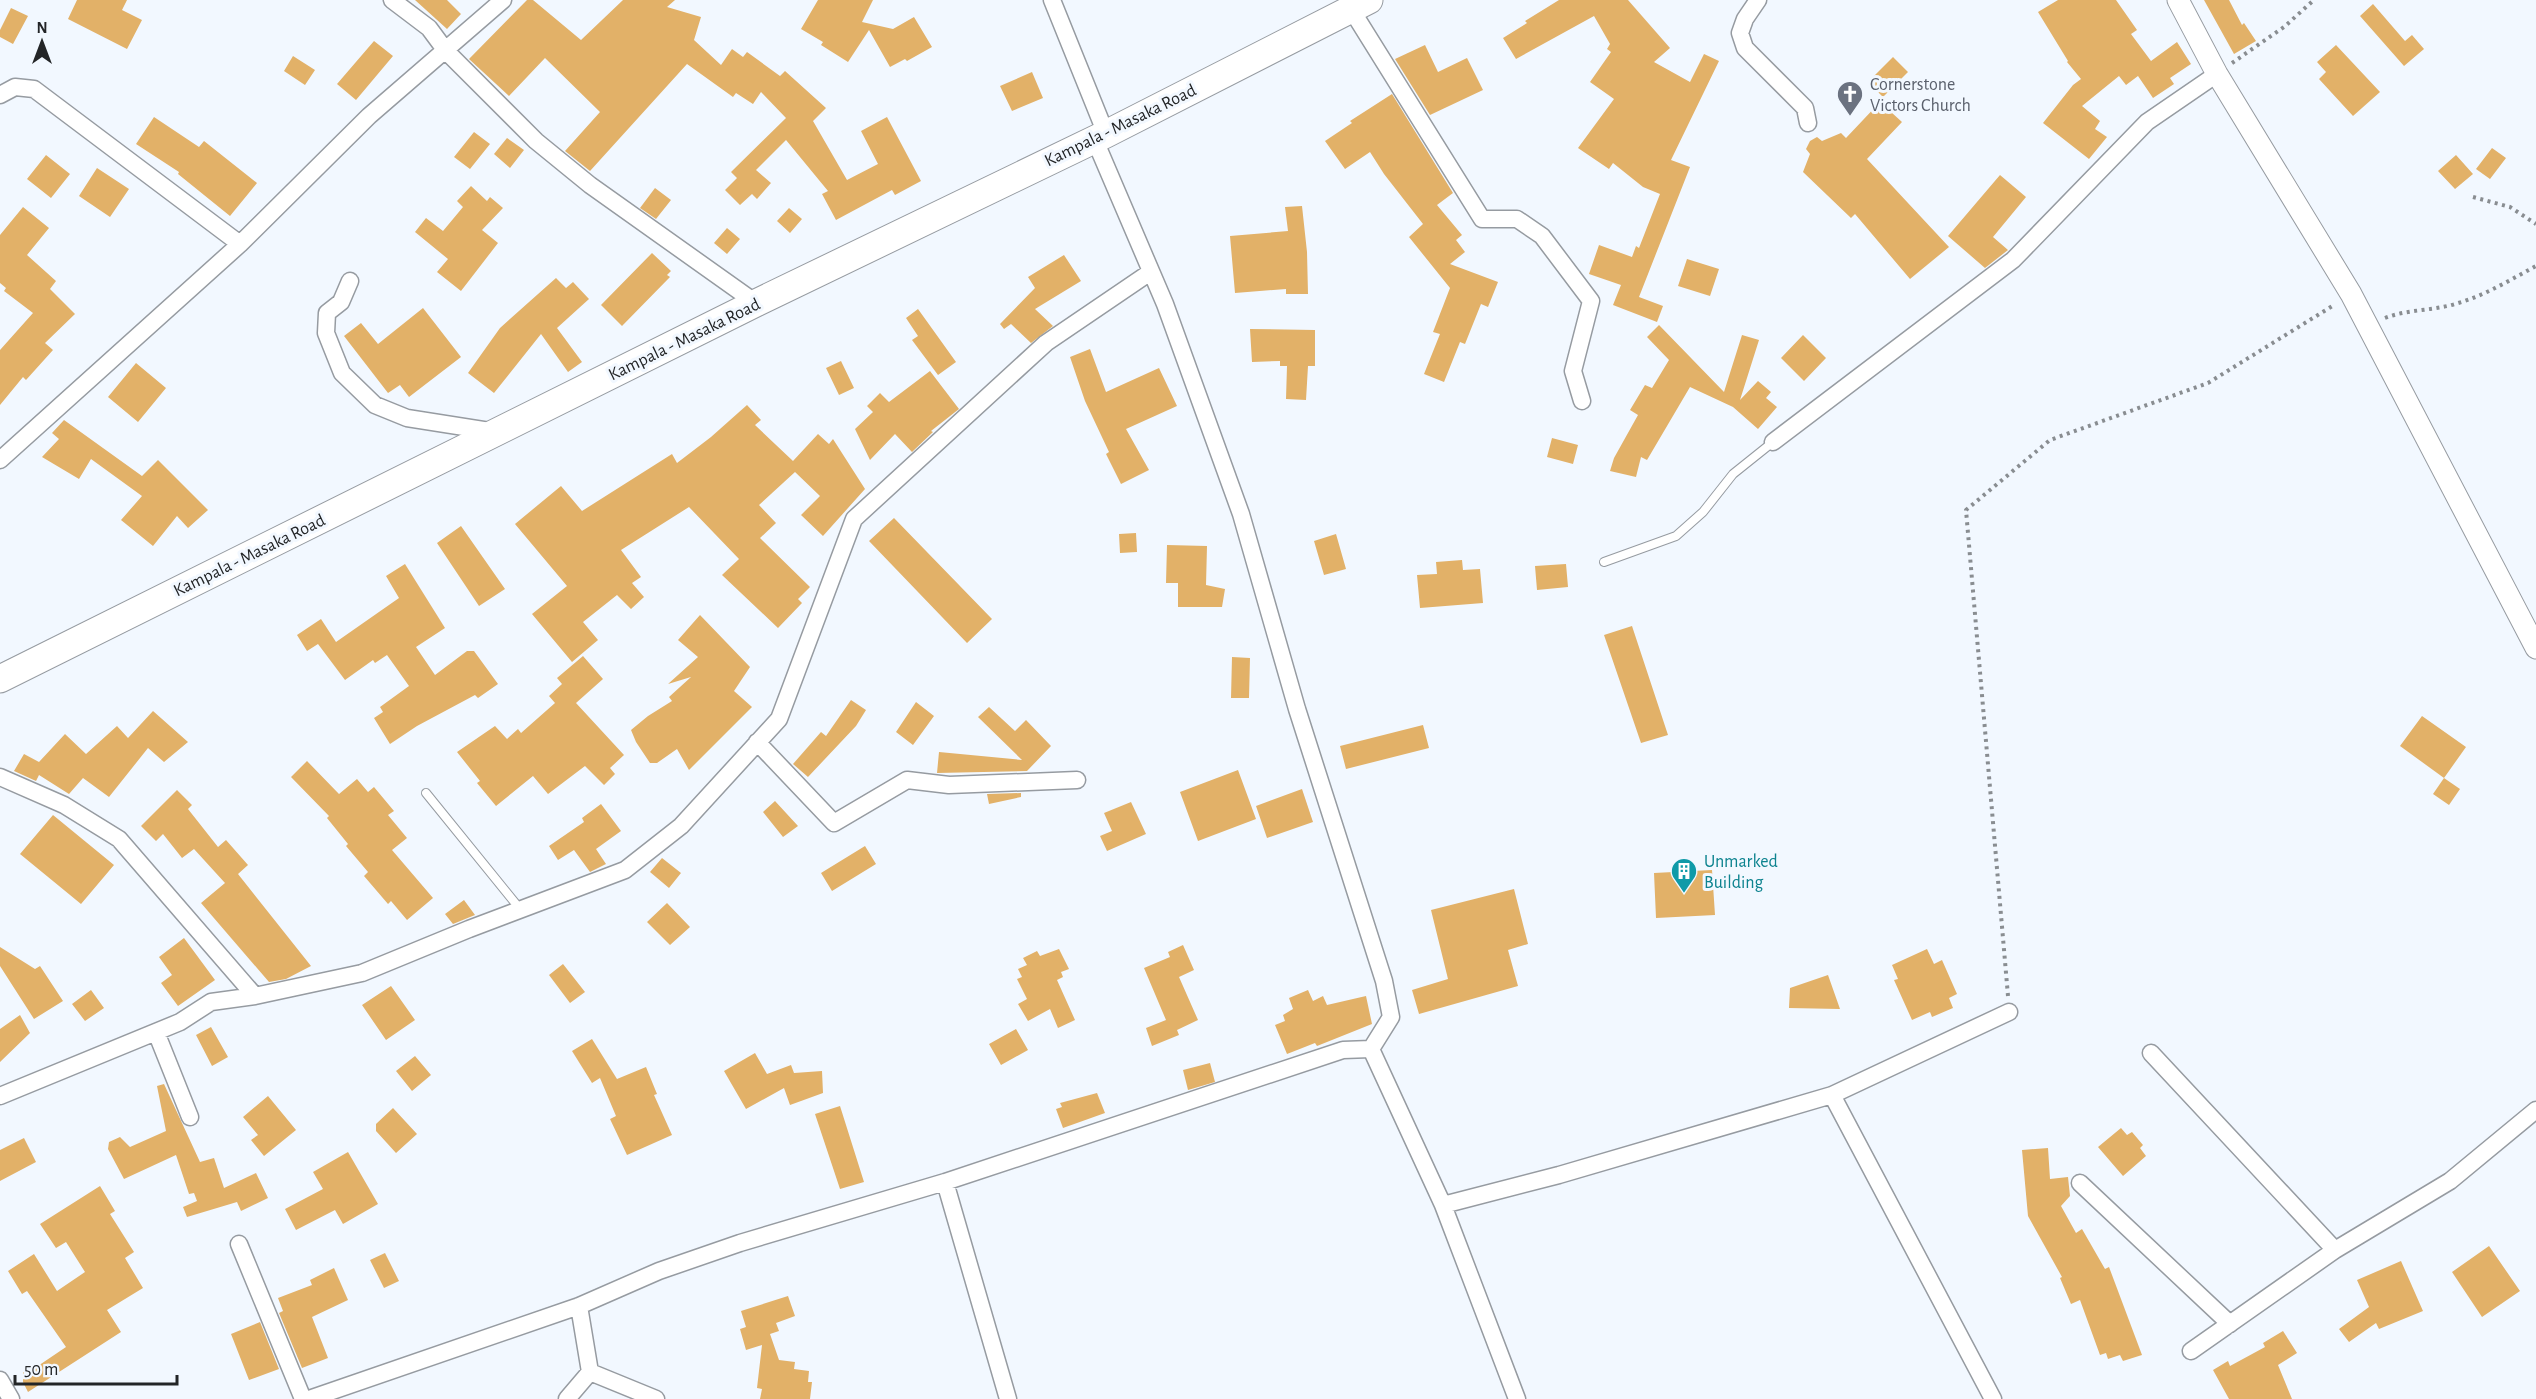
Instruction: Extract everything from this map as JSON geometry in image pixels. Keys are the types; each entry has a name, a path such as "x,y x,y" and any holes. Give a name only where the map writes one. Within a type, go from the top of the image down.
{"main road":[{"name":"Kampala - Masaka Road","path":"0,679 756,303 1100,136 1360,4"}],"street":[{"path":"392,0 429,28 446,51 536,141 590,185 756,303"},
{"path":"0,460 240,244 369,116 503,0"},
{"path":"1052,0 1149,273 1165,304 1241,514 1297,710 1384,981 1391,1017 1371,1049"},
{"path":"1758,0 1745,19 1740,33 1745,48 1805,108 1808,123"},
{"path":"2178,0 2217,74 2351,294 2536,648"},
{"path":"1360,4 1482,219 1517,219 1542,236 1591,301 1573,371 1582,401"},
{"path":"1773,442 2013,260 2147,122 2217,74"},
{"path":"0,95 15,87 34,89 240,244"},
{"path":"0,1096 180,1022 211,1002 255,996 362,973 520,909 625,870 681,826 779,719 854,519 1046,344 1149,273"},
{"path":"350,281 341,302 327,313 326,333 342,373 375,405 408,418 497,432"},
{"path":"757,742 834,824 907,780 949,785 1077,780"},
{"path":"0,777 64,805 118,839 255,996"},
{"path":"1443,1205 1559,1175 1832,1095 2009,1012"},
{"path":"156,1032 190,1117"},
{"path":"309,1399 579,1306 659,1271 730,1246 945,1182 1343,1050 1371,1049"},
{"path":"1371,1049 1443,1205 1517,1399"},
{"path":"2151,1053 2336,1250"},
{"path":"1832,1095 1993,1399"},
{"path":"2191,1351 2336,1250 2450,1181 2536,1110"},
{"path":"945,1182 1008,1399"},
{"path":"2080,1183 2230,1324"},
{"path":"239,1244 303,1399"},
{"path":"567,1399 590,1372 579,1306"},
{"path":"590,1372 656,1399"},
{"path":"0,1380 11,1399"}],"lane":[{"path":"1604,562 1676,536 1703,512 1733,474 1773,442"},
{"path":"426,793 520,909"}],"path":[{"path":"2217,74 2284,27 2314,0"},
{"path":"2473,197 2510,207 2536,224"},
{"path":"2367,324 2399,312 2454,304 2493,290 2536,266"},
{"path":"2009,1012 1966,510 2050,440 2208,383 2351,294"}],"building":[{"path":"77,0 127,0 122,10 142,20 127,49 68,19"},
{"path":"415,0 447,0 461,14 447,29"},
{"path":"527,0 533,0 581,40 623,0 675,0 667,7 701,17 694,40 721,65 732,49 743,57 747,52 780,76 785,71 826,108 813,121 847,180 878,164 861,131 887,117 921,181 895,195 892,190 836,220 822,194 828,191 786,140 756,170 771,183 757,199 752,194 740,205 725,190 737,178 731,172 786,118 761,92 753,104 736,93 733,97 687,64 590,171 565,151 600,112 545,58 509,96 469,59"},
{"path":"818,0 873,0 862,22 893,29 914,17 932,47 907,61 905,59 890,67 869,30 848,62 821,45 823,42 801,29"},
{"path":"1559,0 1628,0 1670,48 1654,62 1690,82 1704,54 1719,61 1671,160 1690,167 1639,297 1663,306 1657,322 1613,305 1621,285 1589,274 1599,245 1632,257 1636,246 1639,248 1660,194 1643,187 1613,163 1609,169 1578,148 1614,99 1590,82 1611,52 1607,49 1610,44 1594,16 1516,59 1503,38"},
{"path":"2058,0 2116,0 2137,30 2131,34 2151,61 2177,42 2191,64 2170,78 2174,84 2153,98 2138,76 2126,85 2119,76 2082,106 2100,121 2095,129 2107,137 2089,159 2043,123 2073,85 2081,79 2067,62 2038,12"},
{"path":"2204,0 2229,0 2242,25 2244,23 2256,41 2234,54"},
{"path":"2373,4 2405,41 2412,35 2424,49 2404,66 2360,16"},
{"path":"11,8 28,16 13,44 0,37 0,30"},
{"path":"374,41 393,56 356,100 337,84"},
{"path":"1425,45 1438,72 1467,58 1483,90 1430,115 1395,59"},
{"path":"2336,45 2380,92 2353,116 2319,79 2326,72 2317,62"},
{"path":"293,56 315,70 305,85 284,71"},
{"path":"1893,57 1908,72 1883,97 1868,82"},
{"path":"1032,72 1043,98 1012,111 1000,86"},
{"path":"1392,94 1453,193 1437,205 1462,235 1456,240 1465,252 1450,264 1498,282 1488,307 1481,304 1465,344 1460,342 1444,382 1424,374 1440,334 1433,332 1450,288 1409,237 1423,224 1370,152 1345,169 1325,141 1352,123 1350,121"},
{"path":"1880,102 1902,122 1867,159 1949,247 1910,279 1855,214 1851,218 1803,172 1810,154 1806,149 1810,141 1817,137 1822,141 1841,133 1846,138"},
{"path":"154,117 199,147 204,141 257,183 230,216 178,174 179,172 136,144"},
{"path":"474,132 490,144 470,169 454,157"},
{"path":"507,138 524,150 510,168 494,154"},
{"path":"2492,148 2506,158 2490,179 2476,169"},
{"path":"46,155 70,174 51,198 27,179"},
{"path":"2456,155 2473,174 2455,189 2438,171"},
{"path":"97,168 129,189 110,217 79,196"},
{"path":"2000,175 2026,197 1993,237 2008,250 1985,268 1948,236"},
{"path":"471,186 487,201 490,197 503,208 482,230 498,243 461,291 437,272 448,259 415,232 426,218 443,231 463,207 457,201"},
{"path":"655,188 671,200 656,219 640,208"},
{"path":"1302,206 1307,252 1308,294 1286,294 1286,289 1235,293 1230,236 1288,231 1285,207"},
{"path":"23,207 49,228 27,255 56,281 50,289 75,314 45,343 53,350 26,380 23,377 0,405 0,350 33,313 4,291 6,288 0,283 0,235"},
{"path":"789,208 802,219 790,233 777,221"},
{"path":"727,228 740,239 727,254 714,243"},
{"path":"652,253 671,271 667,275 670,277 622,326 601,305"},
{"path":"1064,255 1081,281 1035,309 1053,326 1031,343 1011,324 1004,329 1000,324 1035,288 1028,277"},
{"path":"1687,259 1719,269 1710,296 1678,286"},
{"path":"556,278 566,288 573,282 589,299 557,328 582,362 568,372 541,334 494,393 468,373 500,328"},
{"path":"423,308 461,357 409,397 400,385 388,393 344,336 361,323 378,344"},
{"path":"918,309 956,362 938,375 912,340 918,336 906,318"},
{"path":"1659,325 1724,392 1742,335 1759,340 1740,400 1758,381 1771,392 1766,398 1777,407 1758,429 1733,407 1690,387 1647,460 1641,457 1636,477 1610,471 1614,458 1638,415 1630,410 1645,385 1652,388 1669,360 1647,337"},
{"path":"1250,329 1315,330 1315,366 1308,366 1306,400 1286,399 1287,366 1280,366 1280,361 1252,362"},
{"path":"1803,335 1826,358 1804,381 1781,358"},
{"path":"1090,349 1106,392 1159,368 1177,406 1126,429 1149,470 1121,484 1106,454 1109,452 1085,401 1070,357"},
{"path":"841,361 854,388 839,395 826,368"},
{"path":"136,363 166,388 138,422 108,397"},
{"path":"930,371 959,409 931,431 933,432 912,452 895,434 870,460 855,429 873,412 867,406 880,393 889,402"},
{"path":"747,405 761,420 755,425 793,461 818,434 829,444 833,439 865,489 823,536 801,515 820,496 795,472 759,505 776,523 760,538 810,587 798,599 802,603 778,628 722,575 739,559 689,507 621,550 641,577 632,583 644,597 631,609 617,595 583,622 598,640 572,662 532,614 567,586 515,524 561,486 582,511 672,454 677,463"},
{"path":"64,420 142,476 158,460 208,510 188,528 177,516 153,546 121,520 142,496 91,459 79,479 42,457 59,439 52,433"},
{"path":"1552,438 1578,445 1573,464 1547,457"},
{"path":"894,518 992,619 967,643 869,541"},
{"path":"461,526 505,589 479,606 437,543"},
{"path":"1136,533 1137,552 1120,553 1119,534"},
{"path":"1336,534 1346,569 1324,575 1314,541"},
{"path":"1167,545 1207,546 1206,585 1225,589 1222,607 1178,607 1178,583 1166,583"},
{"path":"1462,560 1463,570 1480,569 1483,603 1420,608 1417,575 1437,574 1436,562"},
{"path":"405,564 445,628 416,647 435,675 467,651 474,651 498,684 478,698 475,695 417,726 390,744 374,718 383,712 380,707 409,686 387,655 375,663 373,660 345,680 318,644 307,651 297,635 321,619 336,642 399,598 386,576"},
{"path":"1566,564 1568,587 1537,590 1535,566"},
{"path":"700,615 750,667 734,691 752,707 689,770 677,749 657,763 650,763 631,730 672,701 669,697 691,677 668,684 698,657 678,640"},
{"path":"1632,626 1668,735 1641,743 1604,635"},
{"path":"583,656 603,679 576,703 624,755 610,768 615,774 604,785 585,766 548,794 533,776 496,806 477,783 480,781 457,752 495,726 507,739 518,729 521,733 555,703 549,696 562,684 557,678"},
{"path":"1232,657 1250,658 1249,698 1231,698"},
{"path":"851,700 866,710 856,726 808,777 793,764 821,732 826,736"},
{"path":"916,702 934,716 913,745 896,732"},
{"path":"989,707 1015,731 1026,720 1051,746 1027,771 937,773 939,752 1022,760 978,717"},
{"path":"153,711 188,742 164,762 148,748 109,797 83,778 69,794 39,775 36,781 14,771 24,754 39,762 65,734 86,754 117,726 128,738"},
{"path":"2422,716 2466,747 2444,778 2400,746"},
{"path":"1423,725 1429,748 1346,769 1340,746"},
{"path":"307,761 339,794 357,779 368,792 374,787 394,811 388,815 407,838 392,850 433,898 407,920 391,901 388,904 364,876 368,872 346,846 348,844 327,818 329,816 291,777"},
{"path":"1238,770 1256,819 1198,841 1180,792"},
{"path":"2444,778 2460,789 2449,805 2433,794"},
{"path":"1302,789 1313,822 1267,838 1256,806"},
{"path":"177,790 192,805 188,809 218,847 226,840 248,865 238,874 311,966 286,979 269,982 201,903 225,883 194,849 182,858 163,834 156,841 141,826"},
{"path":"1021,793 1021,797 989,804 987,794"},
{"path":"775,801 798,826 783,837 763,812"},
{"path":"1131,802 1146,834 1107,851 1100,836 1112,831 1104,813"},
{"path":"601,804 621,831 596,849 606,864 590,872 574,850 558,860 549,846 584,822 582,818"},
{"path":"53,815 114,865 81,904 20,854"},
{"path":"865,846 876,864 832,891 821,873"},
{"path":"662,858 681,873 669,888 650,872"},
{"name":"Unmarked Building","path":"1712,870 1715,915 1656,918 1654,873"},
{"path":"1514,889 1528,944 1508,950 1518,986 1419,1014 1412,990 1448,979 1431,910"},
{"path":"464,900 475,915 453,924 445,914"},
{"path":"667,903 690,927 670,945 647,922"},
{"path":"184,938 215,980 178,1006 161,983 172,975 159,957"},
{"path":"1183,945 1194,970 1179,977 1198,1020 1177,1030 1179,1035 1152,1046 1146,1028 1166,1020 1144,968 1170,957 1168,952"},
{"path":"0,947 35,969 40,966 63,1001 34,1019 0,966"},
{"path":"1059,949 1069,969 1061,972 1063,977 1057,980 1075,1020 1058,1028 1050,1009 1028,1021 1018,1004 1027,999 1017,979 1022,977 1018,969 1027,965 1023,958 1037,951 1040,956"},
{"path":"1927,949 1934,964 1942,960 1957,994 1949,998 1953,1008 1932,1017 1930,1012 1912,1020 1894,980 1898,979 1892,965"},
{"path":"563,964 585,992 570,1003 549,975"},
{"path":"1828,975 1840,1009 1789,1008 1790,988"},
{"path":"391,986 415,1020 386,1040 362,1005"},
{"path":"91,990 104,1008 85,1021 72,1004"},
{"path":"1308,990 1313,1001 1323,996 1327,1005 1366,996 1372,1024 1317,1046 1315,1043 1287,1054 1275,1025 1285,1021 1283,1015 1293,1009 1289,998"},
{"path":"20,1015 30,1033 0,1062 0,1029"},
{"path":"211,1027 228,1057 212,1066 196,1035"},
{"path":"1016,1029 1028,1050 1001,1065 989,1044"},
{"path":"592,1039 617,1079 646,1067 657,1094 654,1095 672,1135 627,1155 610,1119 616,1116 600,1078 592,1083 572,1051"},
{"path":"755,1053 767,1074 791,1065 794,1073 822,1071 823,1093 790,1105 784,1088 746,1109 724,1071"},
{"path":"415,1056 431,1075 412,1091 396,1071"},
{"path":"1210,1063 1215,1082 1188,1090 1183,1070"},
{"path":"164,1084 200,1162 214,1158 224,1188 256,1173 268,1198 241,1211 237,1202 187,1217 183,1207 197,1201 194,1193 189,1194 176,1155 124,1179 108,1149 109,1142 120,1137 130,1147 166,1131 157,1086"},
{"path":"1097,1093 1105,1113 1063,1128 1056,1109 1062,1107 1060,1103"},
{"path":"268,1096 296,1130 264,1156 251,1140 258,1135 243,1117"},
{"path":"840,1106 864,1182 840,1189 815,1114"},
{"path":"393,1108 417,1134 396,1153 376,1131 376,1124"},
{"path":"2121,1128 2127,1135 2132,1132 2143,1145 2140,1148 2146,1156 2123,1176 2098,1147"},
{"path":"24,1138 36,1162 0,1181 0,1150"},
{"path":"2048,1148 2050,1179 2068,1177 2070,1196 2061,1206 2076,1233 2082,1229 2105,1269 2109,1267 2142,1355 2123,1361 2120,1355 2108,1359 2106,1353 2100,1355 2080,1300 2071,1304 2060,1278 2062,1277 2028,1216 2022,1150"},
{"path":"348,1152 378,1204 343,1224 335,1210 296,1230 285,1209 323,1189 313,1172"},
{"path":"100,1186 115,1211 110,1214 134,1252 125,1258 143,1288 107,1310 121,1332 28,1392 23,1382 23,1372 29,1372 66,1347 27,1291 22,1294 8,1271 34,1254 57,1291 85,1272 66,1242 56,1248 40,1224"},
{"path":"2489,1246 2520,1291 2482,1317 2452,1272"},
{"path":"385,1253 399,1281 384,1288 370,1260"},
{"path":"2401,1261 2423,1311 2379,1329 2376,1323 2349,1342 2339,1329 2369,1307 2357,1280"},
{"path":"334,1268 348,1300 312,1317 328,1358 302,1368 279,1313 283,1311 278,1298 312,1285 310,1280"},
{"path":"788,1296 795,1316 776,1323 779,1331 770,1334 779,1360 795,1362 794,1369 809,1371 808,1382 812,1382 810,1399 760,1399 762,1389 757,1388 762,1345 746,1350 740,1329 746,1327 741,1311"},
{"path":"260,1322 279,1369 249,1380 231,1334"},
{"path":"2283,1331 2297,1353 2278,1365 2292,1399 2229,1399 2213,1370 2228,1361 2230,1366 2265,1347 2263,1343"}],"place":[{"name":"Cornerstone Victors Church","path":"1850,117"},
{"name":"Unmarked Building","path":"1684,894"}]}
